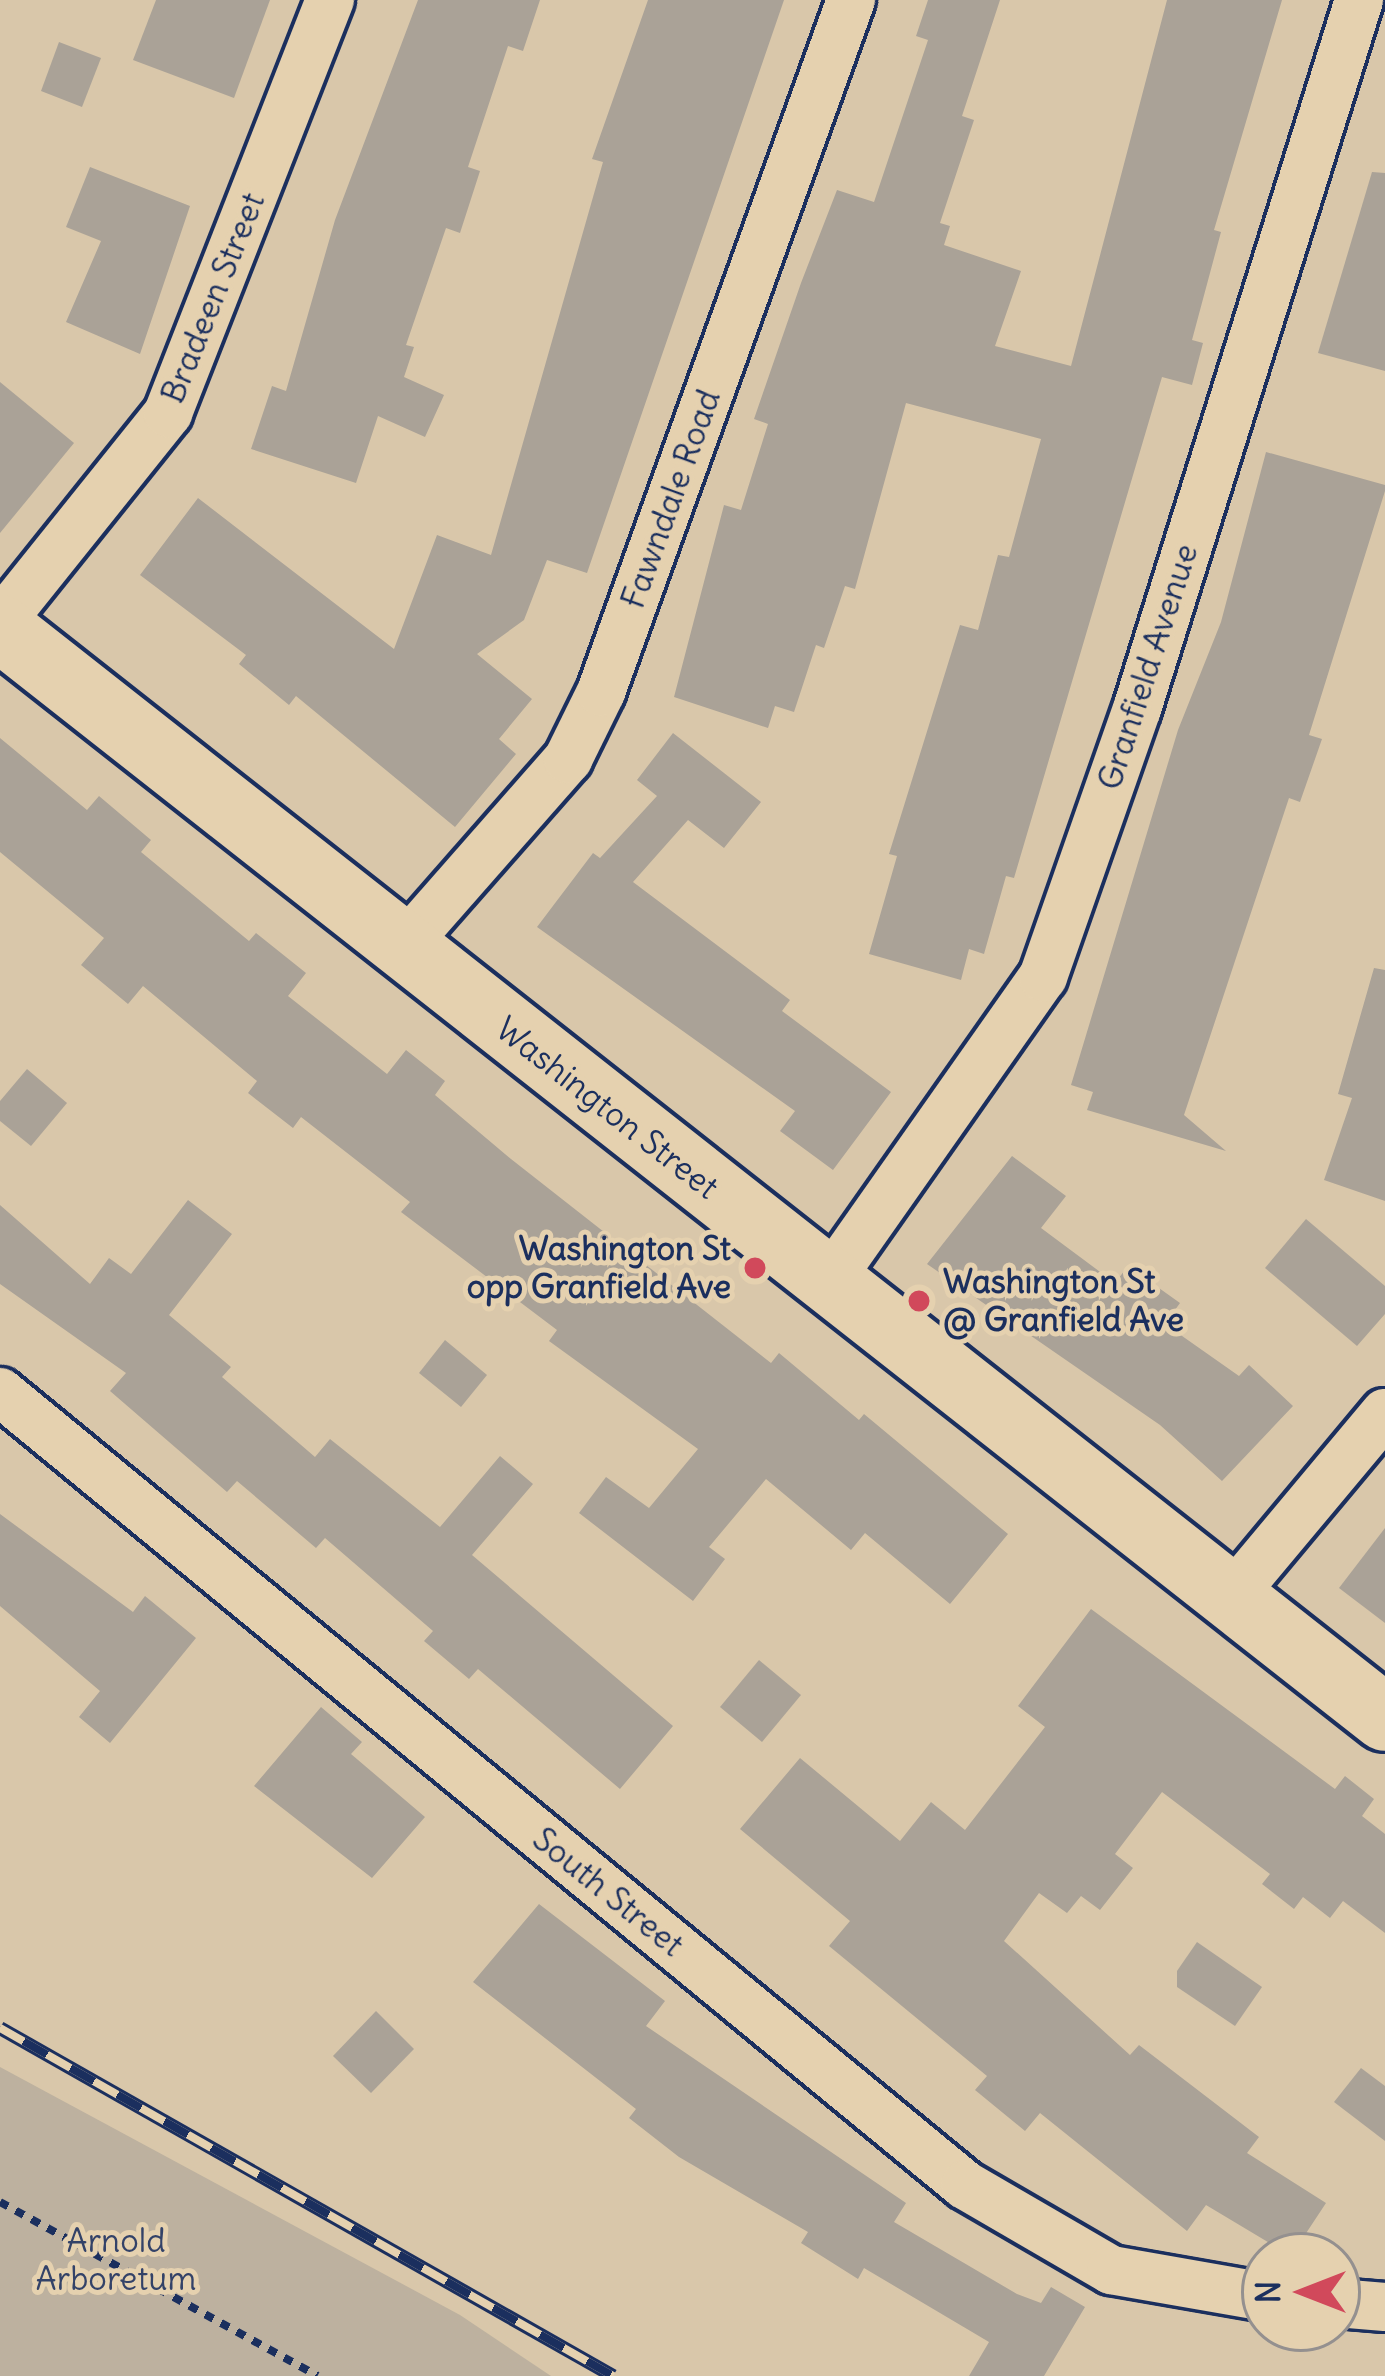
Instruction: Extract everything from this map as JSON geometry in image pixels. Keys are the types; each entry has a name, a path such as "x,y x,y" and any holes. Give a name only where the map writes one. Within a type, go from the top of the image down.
{"main road":[{"name":"Washington Street","path":"0,626 402,948 1385,1718"}],"street":[{"name":"Bradeen Street","path":"0,626 168,413 330,0"},
{"name":"Fawndale Road","path":"402,948 568,759 601,692 851,0"},
{"name":"Granfield Avenue","path":"829,1281 1043,977 1137,709 1359,0"},
{"name":"South Street","path":"0,1392 964,2185 1111,2270 1241,2293"},
{"path":"1231,1597 1385,1413"}],"path":[{"path":"0,2202 318,2376"}],"green space":[{"name":"Arnold Arboretum","path":"0,2067 460,2315 551,2376 0,2376"}],"building":[{"path":"156,0 270,0 234,98 133,60"},
{"path":"418,0 540,0 523,51 508,46 468,167 480,171 460,233 446,228 406,345 414,347 404,377 444,395 425,437 378,416 356,483 251,449 272,386 286,391 335,220"},
{"path":"648,0 784,0 587,573 547,560 524,620 477,654 532,699 499,739 516,754 455,827 296,696 289,705 239,664 246,655 140,575 198,498 394,649 437,535 491,555 603,162 592,159"},
{"path":"928,0 1000,0 962,116 974,120 940,223 950,226 944,245 1021,271 995,346 1071,366 1167,0 1282,0 1214,230 1221,232 1192,340 1203,343 1192,385 1162,377 1014,878 1006,876 984,954 969,949 961,980 869,954 897,856 889,854 960,625 978,630 998,555 1009,557 1041,439 906,403 855,589 845,586 824,648 816,645 794,712 775,706 768,728 674,697 724,505 741,510 768,424 754,419 801,283 837,190 874,202 928,40 916,36"},
{"path":"59,42 101,58 82,107 41,91"},
{"path":"90,167 190,206 140,354 66,322 101,241 66,227"},
{"path":"1372,172 1385,173 1385,371 1318,353"},
{"path":"0,382 74,443 0,533"},
{"path":"1266,452 1385,485 1385,491 1309,735 1322,739 1300,802 1289,798 1184,1115 1226,1151 1087,1110 1093,1092 1071,1085 1178,730 1221,622"},
{"path":"673,733 761,802 724,848 688,820 633,882 790,1000 782,1011 891,1092 833,1170 780,1131 795,1111 537,927 593,853 600,858 657,796 637,780"},
{"path":"0,738 87,810 99,796 151,840 141,852 249,941 256,933 306,973 288,996 387,1074 406,1050 445,1081 435,1095 511,1159 771,1363 779,1353 859,1420 864,1414 1008,1534 950,1604 865,1533 851,1550 766,1479 709,1547 725,1559 693,1601 579,1513 606,1477 649,1508 698,1449 549,1341 557,1330 401,1212 410,1202 301,1117 293,1128 248,1093 257,1081 143,986 128,1004 81,965 104,938 0,852"},
{"path":"1374,968 1385,970 1385,1201 1324,1180 1352,1098 1338,1094"},
{"path":"27,1069 67,1103 31,1146 0,1121 0,1101"},
{"path":"1012,1156 1066,1196 1041,1228 1115,1283 1128,1266 1180,1303 1165,1324 1239,1376 1249,1365 1293,1406 1222,1481 1160,1425 927,1264"},
{"path":"188,1200 232,1234 169,1315 231,1367 222,1377 315,1457 330,1439 440,1527 500,1456 533,1484 472,1555 673,1726 620,1789 478,1669 469,1679 424,1641 433,1631 325,1538 316,1548 237,1481 227,1492 110,1391 126,1373 0,1284 0,1205 90,1284 109,1258 131,1274"},
{"path":"1306,1219 1385,1286 1385,1314 1357,1346 1265,1268"},
{"path":"445,1340 487,1375 461,1407 419,1373"},
{"path":"0,1514 133,1612 145,1596 196,1638 110,1743 79,1717 100,1691 0,1606"},
{"path":"1385,1528 1385,1623 1339,1588"},
{"path":"1091,1609 1335,1789 1345,1776 1374,1799 1362,1816 1385,1834 1385,1933 1343,1901 1330,1918 1303,1897 1294,1909 1262,1884 1270,1874 1162,1792 1115,1854 1133,1868 1100,1910 1081,1896 1067,1913 1039,1893 1004,1941 1130,2055 1139,2045 1259,2137 1247,2153 1326,2203 1307,2232 1251,2232 1206,2205 1187,2231 1040,2113 1025,2131 975,2090 987,2076 829,1946 850,1921 740,1829 800,1758 900,1841 931,1802 965,1830 1045,1727 1018,1706"},
{"path":"759,1660 801,1695 762,1742 720,1707"},
{"path":"321,1707 362,1742 351,1754 425,1817 372,1878 254,1786"},
{"path":"539,1904 665,2001 646,2026 906,2203 894,2222 1017,2294 1041,2303 1051,2287 1085,2307 1044,2376 969,2376 989,2342 864,2268 858,2279 801,2243 808,2232 679,2157 629,2118 636,2109 473,1982"},
{"path":"1197,1942 1262,1987 1235,2026 1177,1987 1177,1971"},
{"path":"376,2011 414,2049 371,2093 333,2056"},
{"path":"1361,2068 1385,2086 1385,2141 1334,2102"}],"railway":[{"path":"0,2028 613,2376"}],"place":[{"name":"Washington St opp Granfield Ave","path":"755,1268"},
{"name":"Washington St @ Granfield Ave","path":"919,1301"}]}
